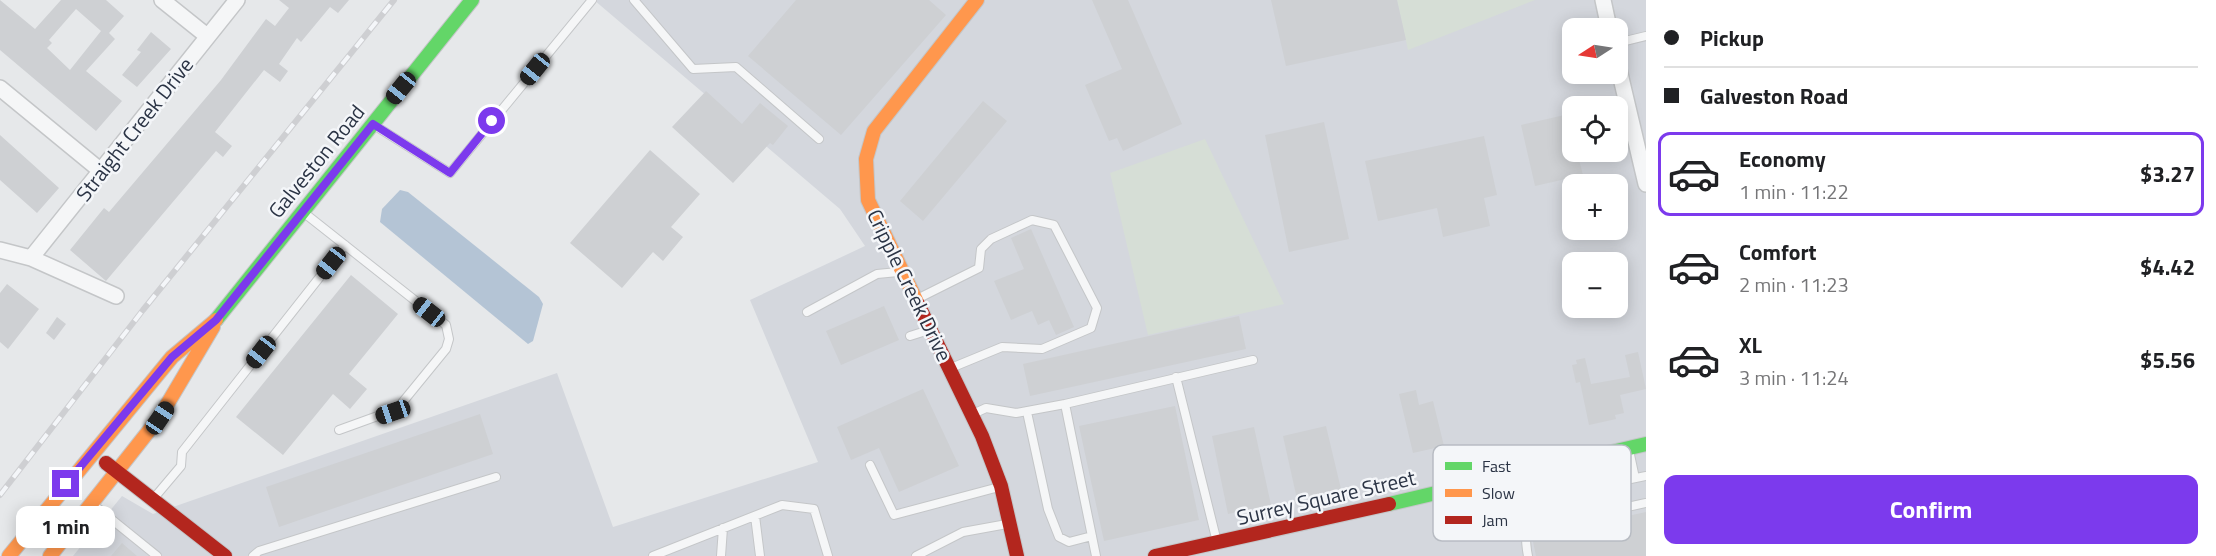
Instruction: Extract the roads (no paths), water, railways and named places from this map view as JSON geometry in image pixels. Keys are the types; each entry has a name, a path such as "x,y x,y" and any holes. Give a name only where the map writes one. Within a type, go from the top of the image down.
{"street":[{"path":"162,0 207,36"},
{"name":"Straight Creek Drive","path":"31,258 237,0"},
{"name":"Galveston Road","path":"9,556 92,451 172,357 216,320 472,0"},
{"path":"1603,0 1607,18"},
{"name":"Cripple Creek Drive","path":"974,1 874,131 866,159 868,200 972,415 1001,486 1017,556"},
{"path":"1622,84 1646,184"},
{"path":"0,88 101,171"},
{"path":"0,250 31,258 116,296"},
{"name":"Galveston Road","path":"50,556 160,418 194,367 216,320"},
{"name":"Surrey Square Street","path":"1631,447 1646,444"},
{"path":"92,451 225,556"},
{"name":"Surrey Square Street","path":"1155,556 1190,553 1218,544 1433,493"}],"lane":[{"path":"373,124 450,173 592,0"},
{"path":"634,0 693,69 736,67 819,139"},
{"path":"1628,41 1646,36"},
{"path":"302,212 446,325 449,339 446,349 397,409 339,430"},
{"path":"916,299 979,268 981,249 991,239 1032,220 1054,225 1097,308 1090,328 1042,349 1002,347 950,368"},
{"path":"153,499 181,466 182,452 345,246"},
{"path":"807,312 877,274 903,272"},
{"path":"910,336 930,329"},
{"path":"972,415 987,408 1027,412 1253,360"},
{"path":"1176,377 1218,544"},
{"path":"1065,404 1096,556"},
{"path":"1027,412 1048,509 1059,537 1069,542 1092,536"},
{"path":"1631,461 1635,478"},
{"path":"870,465 894,514 1001,486"},
{"path":"1631,479 1646,476"},
{"path":"253,556 259,551 496,477"},
{"path":"92,503 157,556"},
{"path":"1631,506 1646,503"},
{"path":"653,556 782,505 814,509 828,556"},
{"path":"755,516 760,556"},
{"path":"916,556 963,532 1011,523"},
{"path":"721,556 723,528"},
{"path":"1526,541 1528,556"}],"water":[{"path":"400,190 408,192 539,297 543,304 533,341 528,344 380,222 382,209"}],"railway":[{"path":"0,495 143,310 394,0"}]}
